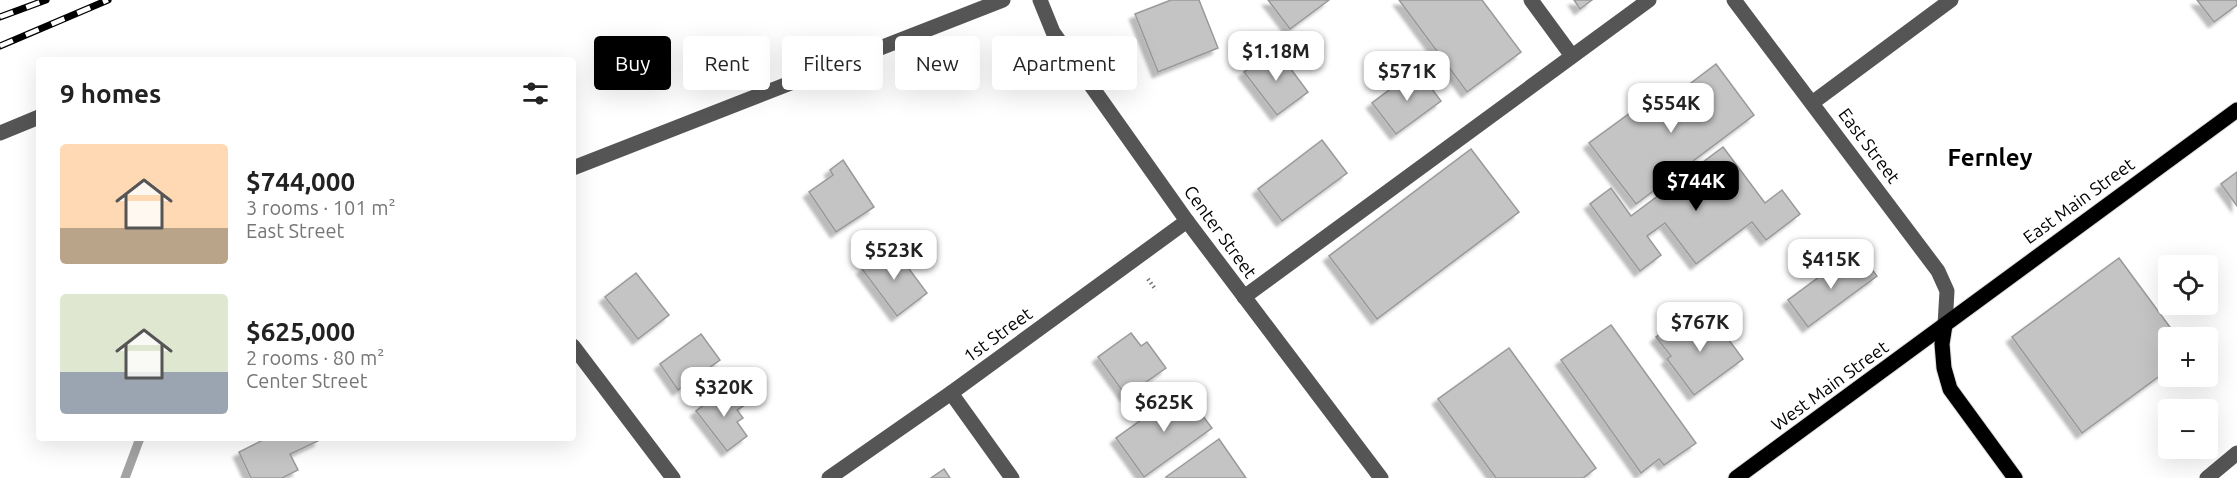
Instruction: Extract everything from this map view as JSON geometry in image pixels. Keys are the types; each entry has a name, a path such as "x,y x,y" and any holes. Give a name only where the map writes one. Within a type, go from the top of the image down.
{"main road":[{"name":"East Main Street","path":"1945,325 2237,110"},
{"name":"West Main Street","path":"1736,478 1945,325"},
{"path":"1945,325 1942,344 1944,368 1950,389 2015,478"}],"street":[{"path":"576,167 1003,0"},
{"name":"Center Street","path":"1040,0 1053,32 1187,221 1382,478"},
{"path":"1531,0 1572,56"},
{"path":"1244,297 1649,0"},
{"name":"East Street","path":"1734,0 1938,271 1947,291 1945,325"},
{"path":"1812,103 1952,0"},
{"path":"0,133 36,118"},
{"name":"1st Street","path":"829,478 951,393 1187,221"},
{"path":"576,350 673,478"},
{"path":"951,393 1012,478"},
{"path":"2207,478 2237,453"}],"building":[{"path":"1171,0 1199,0 1218,48 1158,72 1135,14"},
{"path":"1268,0 1329,0 1290,29"},
{"path":"1399,0 1482,0 1521,52 1467,92"},
{"path":"1574,0 1592,0 1580,9"},
{"path":"2197,0 2237,0 2237,5 2214,22"},
{"path":"1276,49 1308,92 1277,115 1244,72"},
{"path":"1716,64 1754,115 1636,204 1589,143 1641,105 1649,115"},
{"path":"1417,69 1441,101 1396,134 1372,103"},
{"path":"1322,140 1347,173 1282,221 1258,189"},
{"path":"1723,147 1765,203 1782,190 1800,214 1766,240 1752,222 1696,264 1665,223 1647,236 1661,255 1640,271 1590,204 1611,188 1631,216"},
{"path":"1471,149 1519,212 1377,319 1329,256"},
{"path":"843,160 874,207 836,232 809,192 833,175 830,170"},
{"path":"2237,172 2237,206 2221,184"},
{"path":"892,246 927,293 897,316 862,269"},
{"path":"1861,255 1877,276 1808,327 1788,300 1830,269 1835,274"},
{"path":"2119,258 2158,311 2158,315 2161,315 2170,327 2158,327 2158,377 2082,433 2012,337"},
{"path":"636,273 669,315 638,339 605,297"},
{"path":"1709,313 1743,359 1694,395 1667,359 1671,356 1656,337 1676,323 1683,332"},
{"path":"1611,325 1696,443 1664,465 1659,459 1641,473 1561,360"},
{"path":"1131,333 1141,346 1147,342 1166,368 1126,396 1098,357"},
{"path":"701,334 720,360 678,390 660,364"},
{"path":"1509,348 1596,468 1583,478 1496,478 1438,399"},
{"path":"730,385 745,405 737,410 743,418 737,422 747,436 727,451 696,411"},
{"path":"1183,390 1212,428 1144,477 1116,438"},
{"path":"1219,439 1246,478 1166,477"},
{"path":"261,441 318,441 290,454 298,470 282,478 251,478 239,452"},
{"path":"944,469 950,478 931,478"}],"waterway":[{"path":"125,478 139,441"}],"railway":[{"path":"0,17 46,0"},
{"path":"0,46 108,0"}],"district":[{"name":"Fernley","path":"1990,158"}]}
